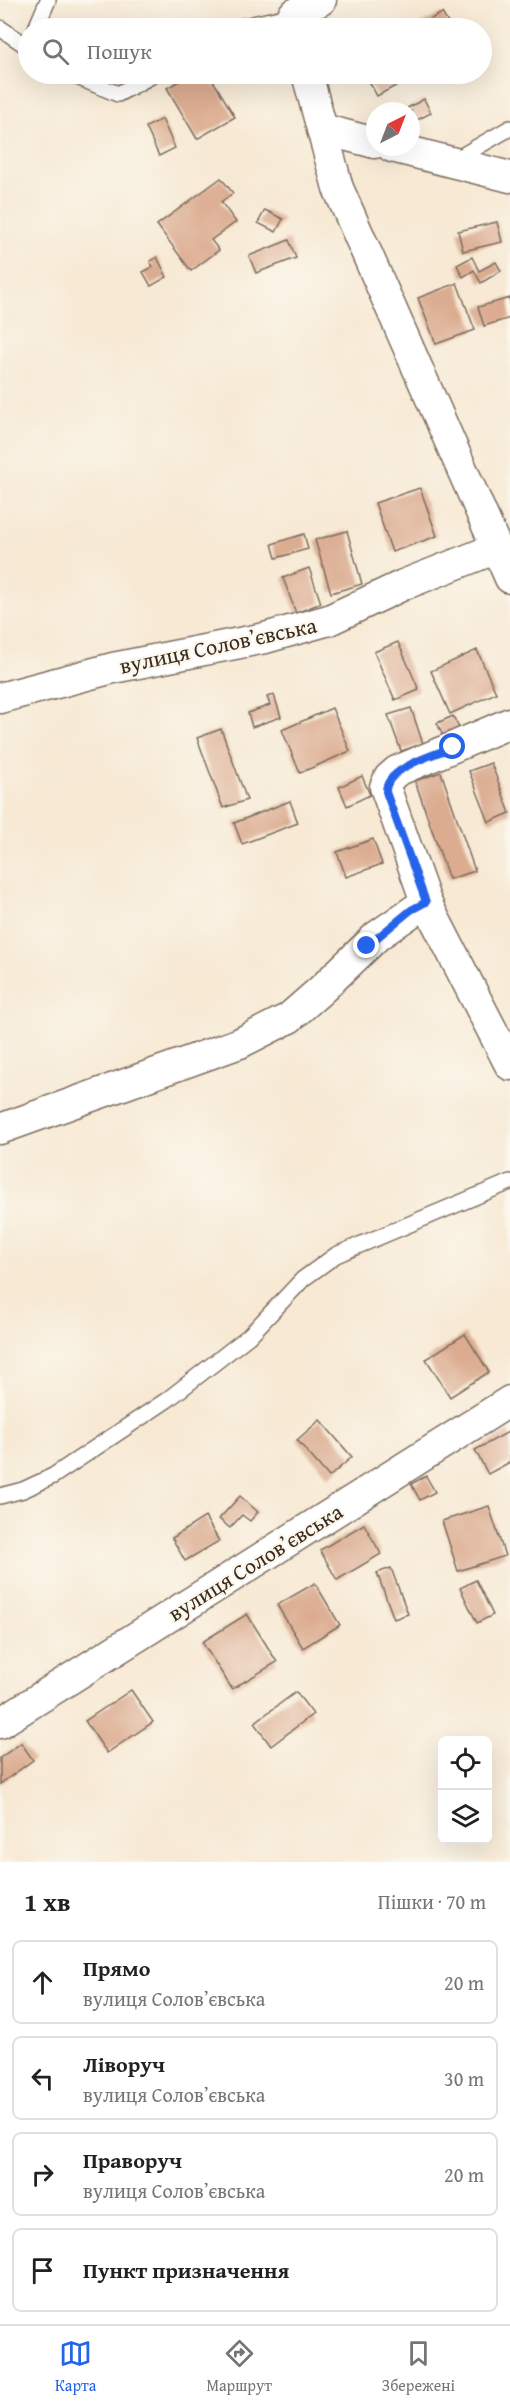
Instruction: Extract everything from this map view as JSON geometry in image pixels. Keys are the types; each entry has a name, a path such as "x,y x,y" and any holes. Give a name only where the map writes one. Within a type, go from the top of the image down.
{"street":[{"path":"291,14 321,0"},
{"path":"310,84 338,188 510,578"},
{"path":"321,129 366,141"},
{"path":"420,154 510,177"},
{"name":"вулиця Соловʼєвська","path":"0,698 112,668 265,638 329,620 403,585 497,548"},
{"path":"510,723 397,771 387,782 386,792 426,902 510,1065"},
{"path":"0,1129 240,1043 289,1018 377,936 426,902"},
{"name":"вулиця Соловʼєвська","path":"0,1723 510,1401"}],"lane":[{"path":"40,18 48,0"},
{"path":"275,18 291,14"},
{"path":"0,28 18,40"},
{"path":"94,84 118,94 136,84"},
{"path":"451,162 510,128"},
{"path":"0,1496 23,1490 53,1476 175,1394 249,1336 303,1279 336,1255 510,1182"}],"building":[{"path":"442,13 445,18 433,18"},
{"path":"174,84 215,84 235,117 197,139 167,88"},
{"path":"370,84 399,84 377,96"},
{"path":"424,99 431,113 420,118 418,102"},
{"path":"162,119 175,148 159,156 146,127"},
{"path":"221,178 233,193 221,202 236,222 211,240 219,250 191,271 157,225"},
{"path":"265,210 283,219 276,232 258,223"},
{"path":"497,222 502,242 463,251 458,231"},
{"path":"289,240 296,258 256,273 249,256"},
{"path":"157,257 167,277 151,286 143,272 153,267 150,261"},
{"path":"472,257 479,271 496,262 501,271 481,283 474,270 463,277 457,265"},
{"path":"457,283 475,330 436,344 418,298"},
{"path":"510,298 510,318 484,326 478,307"},
{"path":"420,488 437,536 392,552 375,503"},
{"path":"347,531 362,584 331,593 315,540"},
{"path":"304,534 308,549 276,558 272,544"},
{"path":"309,568 321,603 296,613 283,578"},
{"path":"398,642 419,690 395,700 374,652"},
{"path":"477,650 496,693 450,714 431,671"},
{"path":"274,695 281,717 252,727 248,713 270,705 267,697"},
{"path":"332,708 350,751 300,773 282,730"},
{"path":"411,708 423,744 401,751 388,715"},
{"path":"453,716 460,730 444,738 437,723"},
{"path":"221,729 247,800 223,808 197,738"},
{"path":"491,763 510,813 489,822 469,771"},
{"path":"441,772 475,871 449,879 415,781"},
{"path":"362,776 370,795 347,806 339,787"},
{"path":"290,801 298,823 242,844 234,823"},
{"path":"373,839 382,864 346,877 337,852"},
{"path":"465,1334 489,1372 450,1397 426,1359"},
{"path":"320,1420 352,1457 329,1477 297,1440"},
{"path":"510,1431 510,1462 488,1474 475,1450"},
{"path":"426,1476 435,1492 420,1500 411,1484"},
{"path":"240,1496 258,1512 250,1521 242,1515 230,1528 219,1519"},
{"path":"489,1506 505,1556 458,1571 442,1521"},
{"path":"205,1517 219,1541 185,1561 172,1538"},
{"path":"364,1524 381,1554 337,1580 320,1550"},
{"path":"391,1568 408,1614 394,1619 377,1573"},
{"path":"476,1580 493,1615 477,1623 460,1588"},
{"path":"315,1583 340,1625 303,1648 277,1605"},
{"path":"247,1614 277,1662 232,1689 202,1642"},
{"path":"131,1690 153,1722 107,1753 85,1721"},
{"path":"296,1692 313,1714 271,1746 254,1723"},
{"path":"21,1743 33,1760 0,1784 0,1758"}],"route":[{"path":"367,946 411,910 426,902 386,792 387,782 397,771 453,747"}]}
